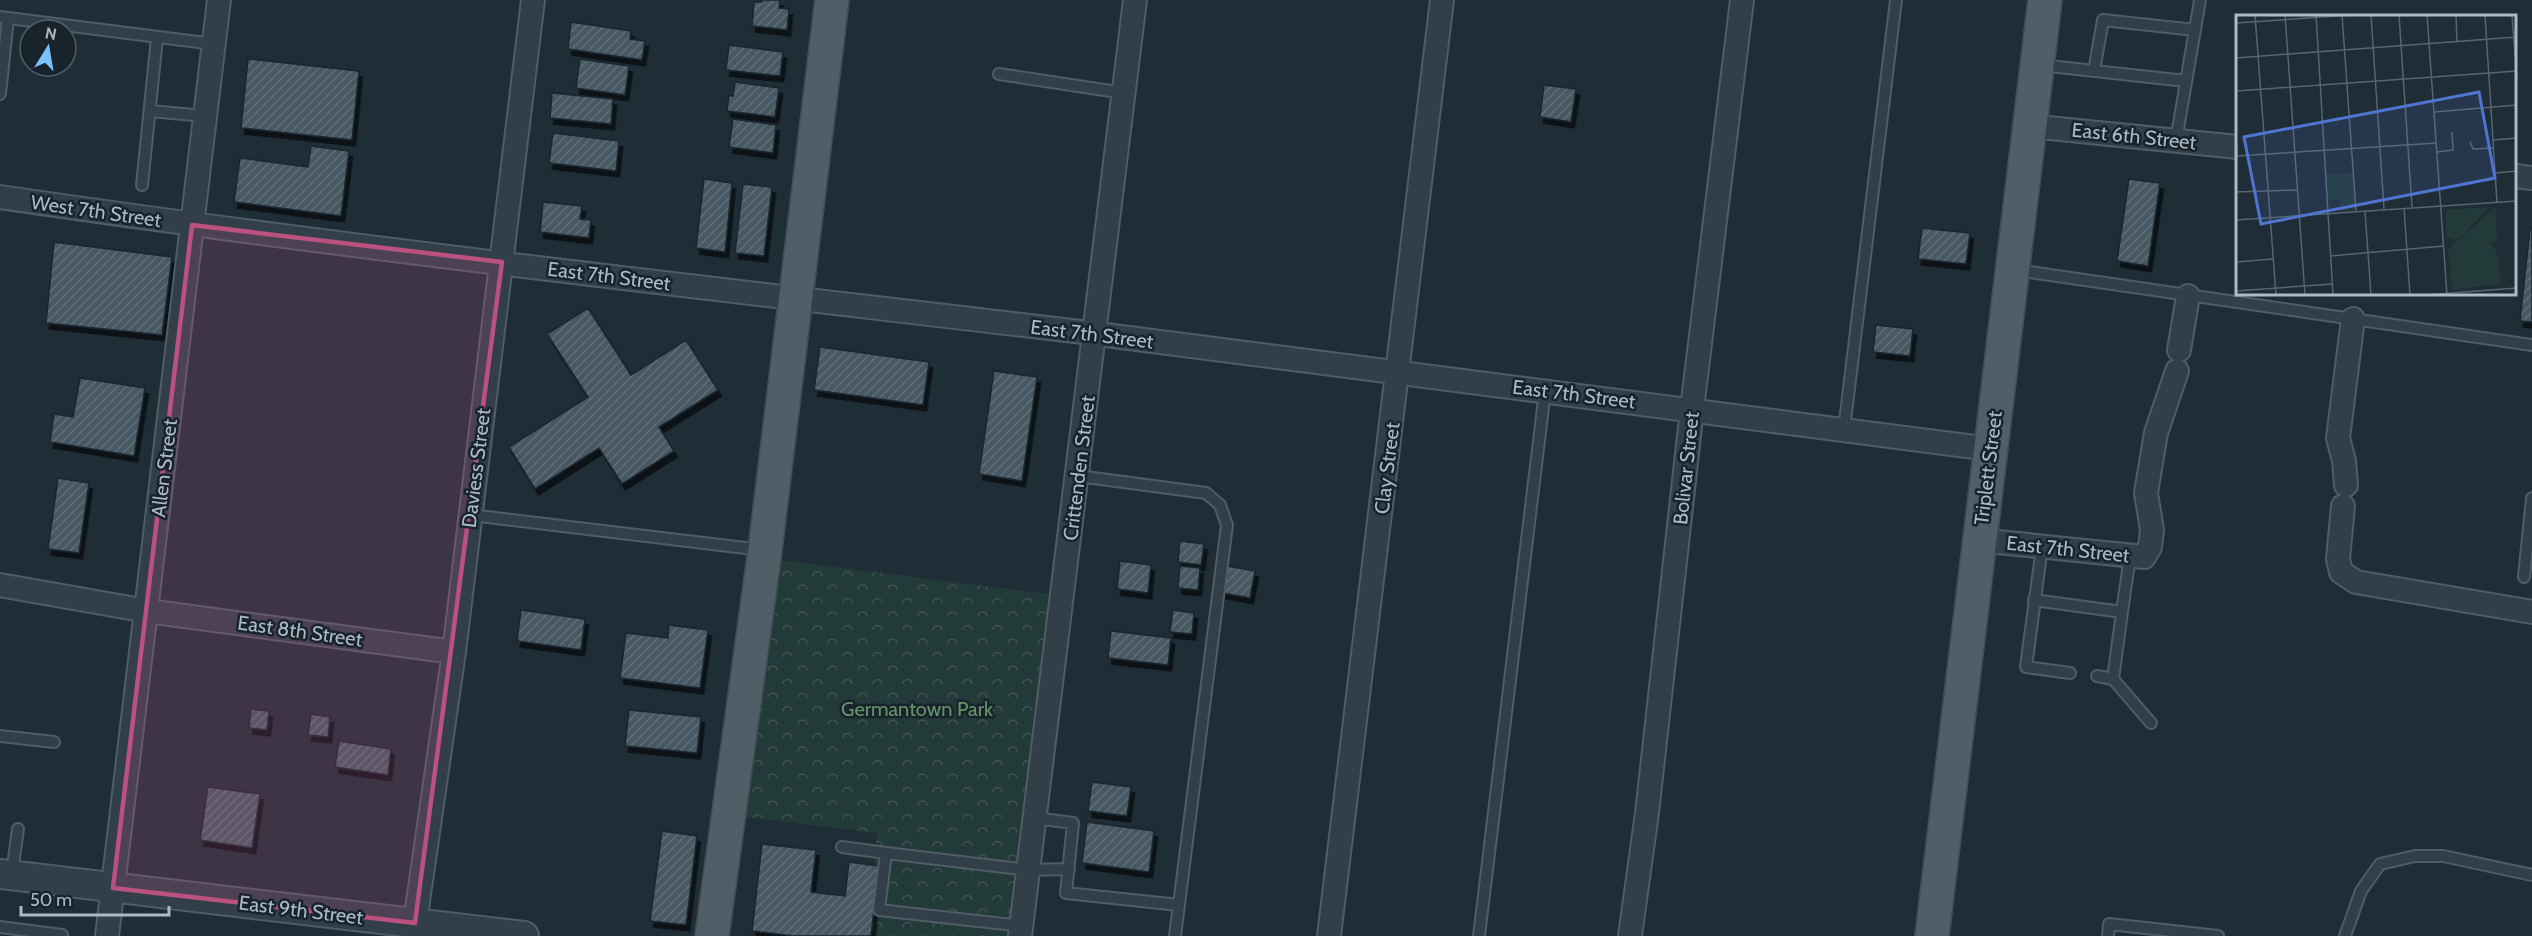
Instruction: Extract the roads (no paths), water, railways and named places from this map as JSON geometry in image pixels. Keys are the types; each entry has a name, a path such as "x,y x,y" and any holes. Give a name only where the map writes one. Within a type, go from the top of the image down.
{"main road":[{"path":"712,936 765,550 832,0"},
{"name":"Triplett Street","path":"1932,936 2045,0"}],"street":[{"name":"Allen Street","path":"107,936 219,0"},
{"name":"Daviess Street","path":"414,929 454,652 533,0"},
{"name":"Crittenden Street","path":"1021,931 1135,0"},
{"name":"Clay Street","path":"1329,936 1399,373 1442,0"},
{"name":"Bolivar Street","path":"1630,936 1647,813 1692,409 1742,0"},
{"name":"East 6th Street","path":"2030,126 2236,147"},
{"path":"2517,176 2532,178"},
{"name":"West 7th Street","path":"0,197 192,225"},
{"name":"East 7th Street","path":"192,225 1095,334 1990,449"},
{"name":"East 7th Street","path":"1979,540 2144,557 2150,547 2152,530 2146,493 2156,433 2178,361 2188,296"},
{"path":"2353,319 2338,438 2344,461 2345,496 2338,559 2341,572 2356,582 2532,612"},
{"name":"East 8th Street","path":"0,585 147,611 454,652"},
{"name":"East 9th Street","path":"6,874 414,929 524,936"}],"lane":[{"path":"1844,429 1896,0"},
{"path":"2176,141 2200,0"},
{"path":"0,94 4,17 214,44"},
{"path":"2094,71 2103,20 2195,30"},
{"path":"142,185 157,38"},
{"path":"2037,65 2186,81"},
{"path":"999,74 1124,93"},
{"path":"150,111 205,116"},
{"path":"2012,270 2532,345"},
{"path":"1479,936 1545,391"},
{"path":"1078,476 1206,493 1220,505 1227,525 1175,936"},
{"path":"2524,577 2532,498"},
{"path":"471,515 765,550"},
{"path":"2042,547 2026,667 2070,673"},
{"path":"2113,679 2130,556"},
{"path":"2034,600 2122,612"},
{"path":"2097,676 2113,679 2151,723"},
{"path":"0,736 54,742"},
{"path":"1035,818 1073,823 1066,892 1179,905"},
{"path":"6,874 18,829"},
{"path":"842,847 1029,870 1069,869"},
{"path":"886,853 879,910 1021,931"},
{"path":"2345,936 2361,891 2380,864 2415,856 2443,856 2532,875"},
{"path":"2108,936 2109,924 2218,936"},
{"path":"0,927 65,936"}],"park label":[{"name":"Germantown Park","path":"917,709"}]}
